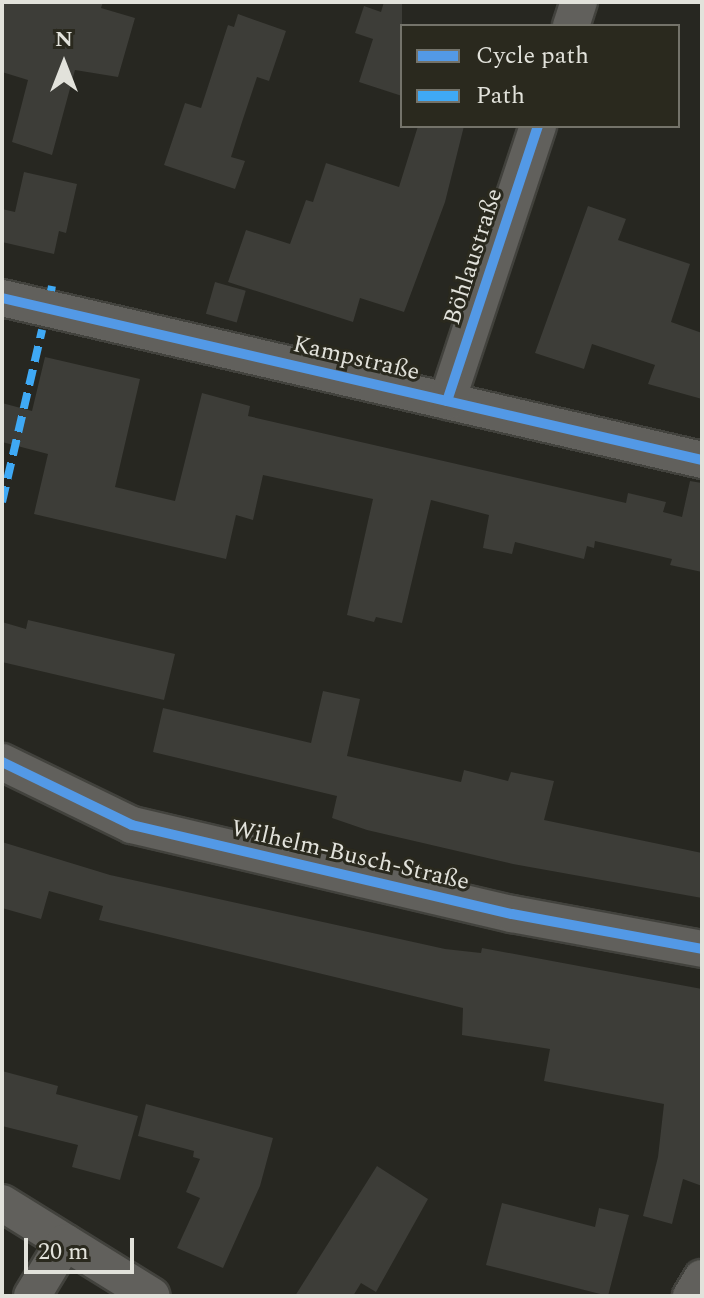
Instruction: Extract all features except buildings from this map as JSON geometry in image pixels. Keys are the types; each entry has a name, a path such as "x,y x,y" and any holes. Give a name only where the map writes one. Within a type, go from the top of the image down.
{"street":[{"path":"572,24 579,2"},
{"name":"Böhlaustraße","path":"447,401 537,128"},
{"name":"Kampstraße","path":"2,298 702,460"},
{"name":"Wilhelm-Busch-Straße","path":"2,762 132,825 512,914 702,949"},
{"path":"2,1203 152,1296"},
{"path":"32,1296 65,1242"},
{"path":"691,1296 702,1278"}],"marked path":[{"path":"51,291 52,286"},
{"path":"2,502 42,330"}],"cycle path":[{"path":"447,401 537,128"},
{"path":"2,298 702,460"},
{"path":"2,762 132,825 512,914 702,949"}]}
